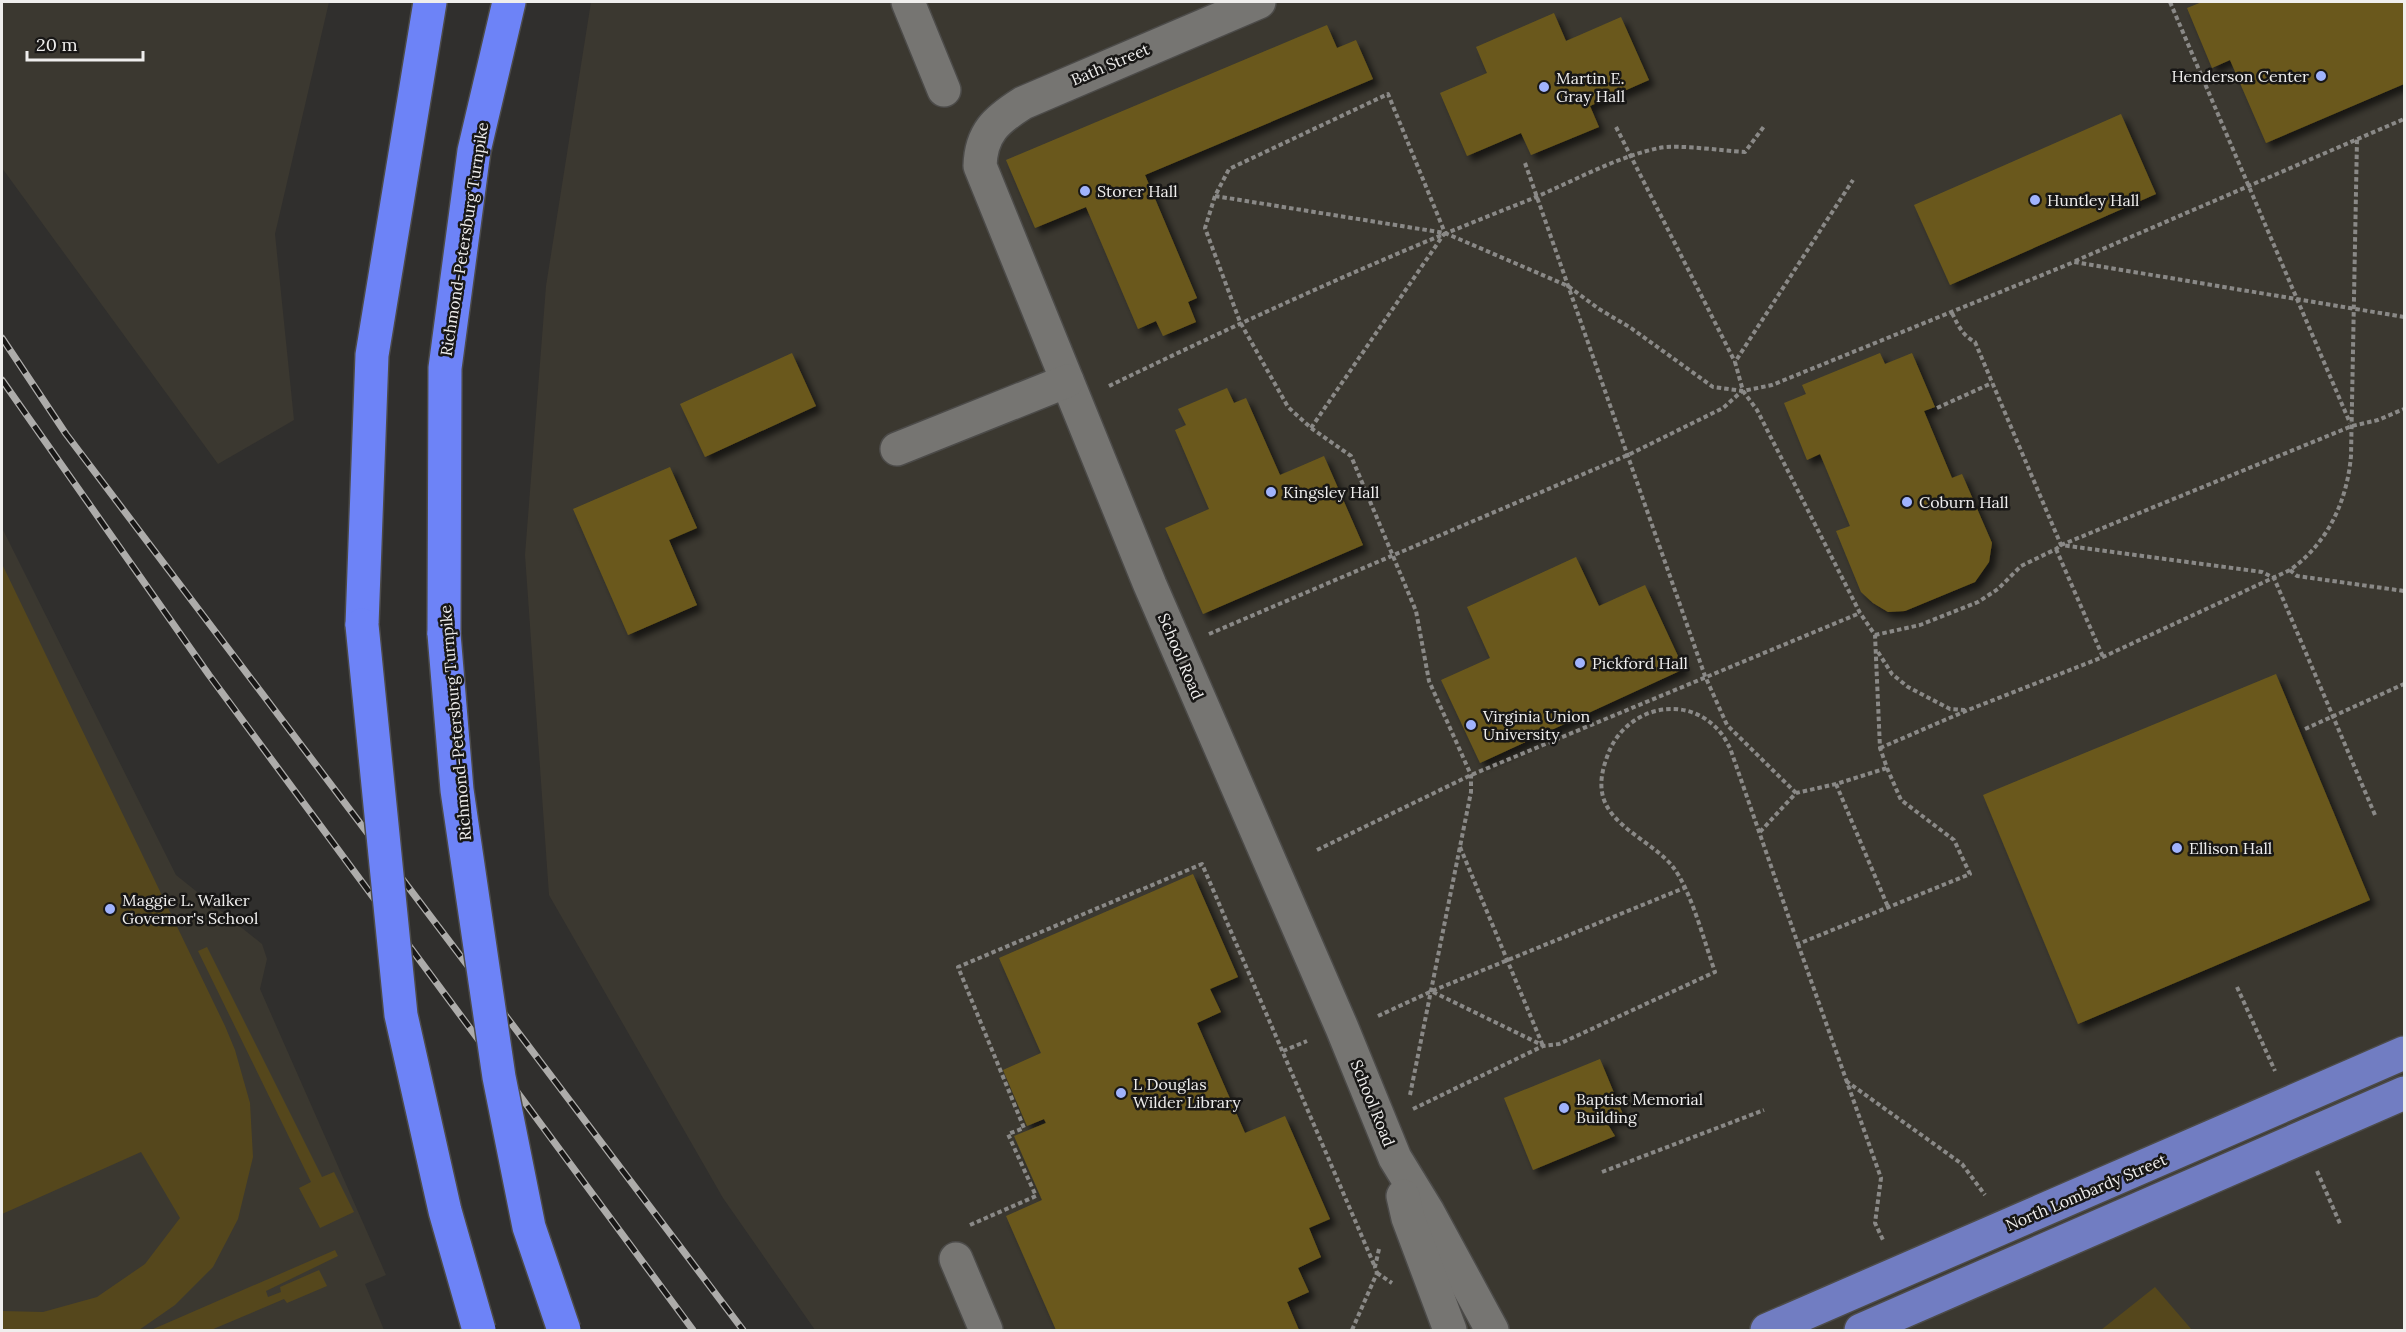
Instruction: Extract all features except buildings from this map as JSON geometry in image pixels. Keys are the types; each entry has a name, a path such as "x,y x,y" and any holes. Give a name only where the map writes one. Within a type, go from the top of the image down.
{"highway":[{"path":"430,2 372,355 363,625 401,1015 445,1211 479,1330"},
{"name":"Richmond-Petersburg Turnpike","path":"509,2 474,151 445,368 444,634 458,790 499,1077 528,1227 564,1330"}],"main road":[{"name":"North Lombardy Street","path":"1767,1330 2404,1053"},
{"path":"1861,1330 2404,1094"}],"street":[{"path":"908,2 944,90"},
{"name":"Bath Street","path":"981,150 985,137 1003,116 1023,103 1259,2"},
{"name":"School Road","path":"981,150 980,166 984,179 1097,450 1150,585 1342,1028 1395,1158 1428,1212 1492,1330"},
{"path":"897,449 1067,381"},
{"name":"School Road","path":"1395,1158 1408,1218 1450,1330"},
{"path":"956,1258 986,1330"}],"path":[{"path":"2170,2 2352,426"},
{"path":"1410,1098 1471,792 1471,774 1429,681 1416,611 1351,456 1311,428 1288,407 1240,322 1205,228 1215,196 1229,169 1388,94 1445,233"},
{"path":"1215,196 1445,233 1568,286 1713,387 1743,391 1772,385 1952,313 2404,119"},
{"path":"1103,389 1240,322 1630,156 1662,147 1745,152 1765,125"},
{"path":"1616,127 1736,362 1743,391 1757,410 1860,613 1875,635 1880,748 1901,800 1954,840 1970,874 1798,944"},
{"path":"1880,748 1968,710 2103,657 2274,578 2290,570 2312,550 2325,534 2343,499 2349,481 2357,139"},
{"path":"1525,163 1705,676 1727,725 1796,793"},
{"path":"1736,362 1853,180"},
{"path":"1311,428 1445,233"},
{"path":"2074,262 2404,317"},
{"path":"1952,313 1961,332 1975,342 2061,545"},
{"path":"1937,408 1992,383"},
{"path":"1207,635 1628,455 1723,408 1743,391"},
{"path":"1875,635 1920,625 1978,602 1998,589 2021,566 2061,545 2352,426 2378,420 2404,409"},
{"path":"2061,545 2262,572 2274,578 2375,815"},
{"path":"2056,549 2103,657"},
{"path":"2290,570 2297,576 2404,591"},
{"path":"1317,850 1471,774 1860,613"},
{"path":"1877,652 1892,674 1908,687 1950,709 1968,710"},
{"path":"2305,729 2404,684"},
{"path":"1644,702 1648,711"},
{"path":"1407,1112 1543,1046 1559,1044 1715,972 1685,888 1673,866 1625,828 1608,807 1602,794 1602,770 1610,747 1621,731 1648,711 1681,711 1697,715 1720,732 1730,748 1760,832 1881,1178 1875,1223 1886,1246"},
{"path":"1720,732 1727,725"},
{"path":"1760,832 1796,793 1836,784 1887,768"},
{"path":"1836,784 1888,907"},
{"path":"1460,846 1543,1046"},
{"path":"956,1258 957,1231 1036,1196 1008,1134 1024,1128 958,967 1202,864 1376,1267 1377,1273 1352,1330"},
{"path":"1378,1016 1432,991 1685,888"},
{"path":"2237,987 2276,1076"},
{"path":"1432,991 1543,1046"},
{"path":"1283,1051 1313,1039"},
{"path":"1846,1080 1962,1164 1988,1199"},
{"path":"1602,1172 1764,1110"},
{"path":"2314,1165 2341,1226"},
{"path":"1376,1267 1380,1244"}],"shaded area":[{"path":"2,2 329,2 275,234 294,420 218,464 2,168"},
{"name":"Virginia Union University","path":"591,2 2404,2 2404,1330 815,1330 723,1198 549,895 525,555 546,286"},
{"name":"Maggie L. Walker Governor's School","path":"2,528 176,875 262,944 267,959 260,989 386,1275 365,1284 384,1330 2,1330"},
{"name":"Maggie L. Walker Governor's School","path":"2,564 225,1026 235,1050 250,1103 253,1157 238,1219 213,1267 175,1305 139,1330 2,1330 2,1311 43,1312 97,1297 145,1264 180,1218 141,1152 2,1214"},
{"path":"207,947 322,1177 334,1172 354,1212 320,1228 299,1188 311,1182 198,951"},
{"path":"335,1250 338,1256 266,1291 268,1297 281,1292 280,1287 319,1270 327,1286 287,1303 284,1299 211,1330 151,1330"},
{"path":"2155,1287 2192,1330 2101,1330"}],"railway":[{"path":"2,338 66,434 743,1330"},
{"path":"2,380 209,675 693,1330"}],"place":[{"name":"Henderson Center","path":"2321,76"},
{"name":"Martin E. Gray Hall","path":"1544,87"},
{"name":"Storer Hall","path":"1085,191"},
{"name":"Huntley Hall","path":"2035,200"},
{"name":"Kingsley Hall","path":"1271,492"},
{"name":"Coburn Hall","path":"1907,502"},
{"name":"Pickford Hall","path":"1580,663"},
{"name":"Virginia Union University","path":"1471,725"},
{"name":"Ellison Hall","path":"2177,848"},
{"name":"Maggie L. Walker Governor's School","path":"110,909"},
{"name":"L Douglas Wilder Library","path":"1121,1093"},
{"name":"Baptist Memorial Building","path":"1564,1108"}]}
